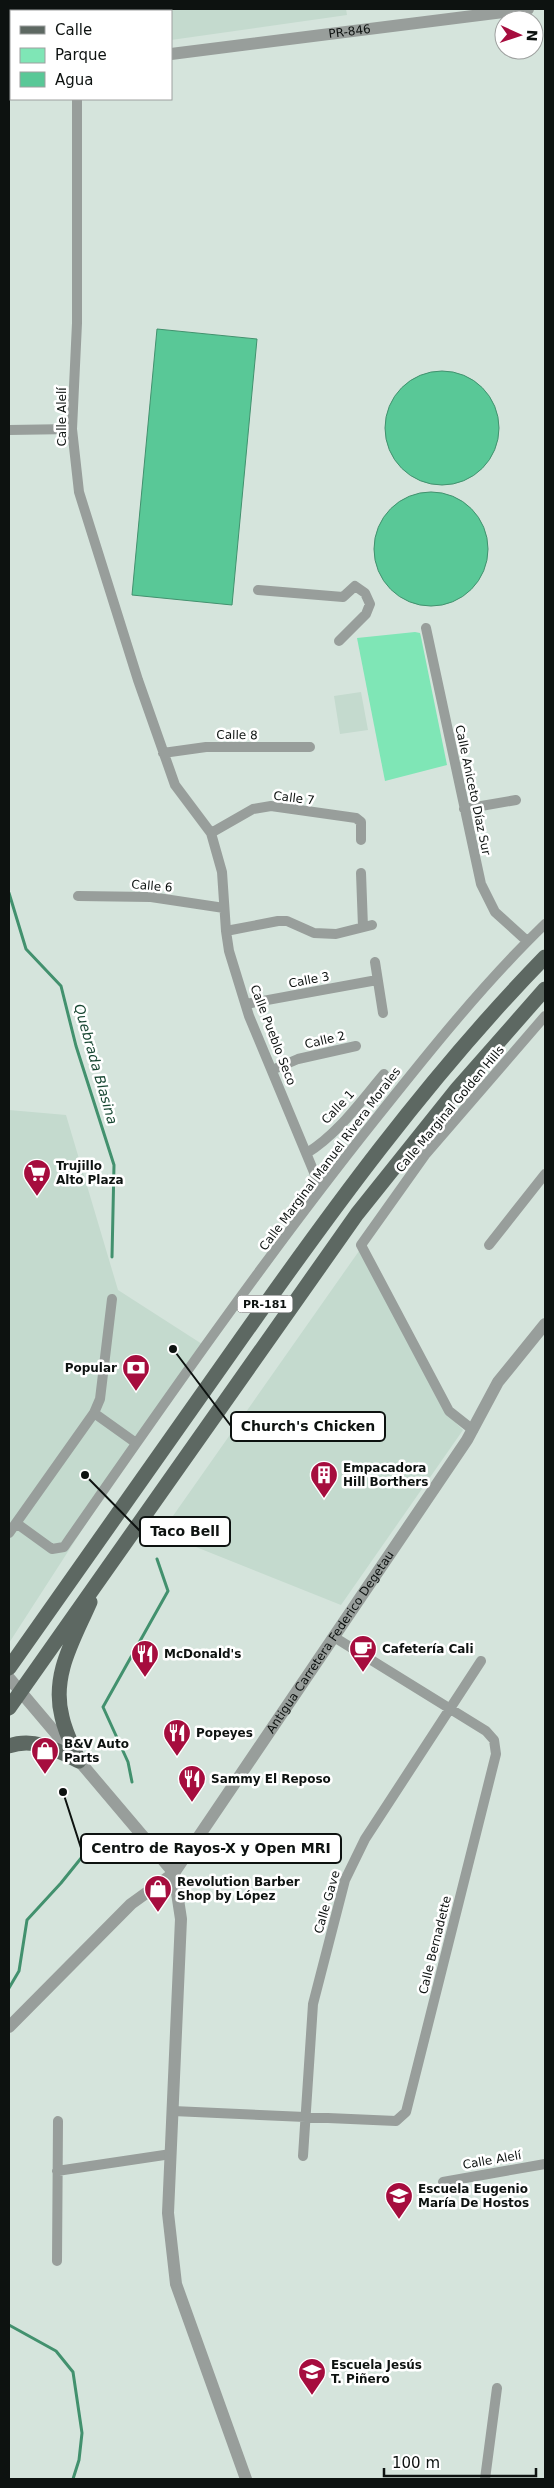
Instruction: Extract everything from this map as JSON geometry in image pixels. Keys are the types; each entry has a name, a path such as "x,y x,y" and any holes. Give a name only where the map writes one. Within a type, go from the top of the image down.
{"main road":[{"name":"PR-181","path":"9,1668 331,1210 418,1100 506,998 545,957"},
{"name":"PR-181","path":"9,1708 357,1214 457,1089 545,989"},
{"path":"79,1761 62,1717 60,1679 65,1656 103,1573"},
{"path":"9,1746 24,1744 51,1746 79,1761"}],"street":[{"name":"PR-846","path":"172,54 528,9"},
{"name":"Calle Alelí","path":"77,100 77,323 72,430 79,492 163,753"},
{"path":"9,430 72,430"},
{"path":"258,590 344,597 355,586 365,593 370,604 366,614 339,641"},
{"name":"Calle Aniceto Díaz Sur","path":"426,628 481,884 495,912 527,941"},
{"name":"Calle 8","path":"163,753 206,747 310,747"},
{"name":"Calle Pueblo Seco","path":"163,753 175,785 211,833 222,872 226,931 246,1004 316,1177 323,1185"},
{"path":"464,808 516,800"},
{"name":"Calle 7","path":"211,833 253,809 272,806 356,818 361,822 361,840"},
{"path":"226,931 278,920 288,921 314,932 336,934 367,926 361,872"},
{"name":"Calle 6","path":"78,896 151,897 224,908"},
{"name":"Calle Marginal Manuel Rivera Morales","path":"16,1523 52,1549 64,1547 136,1443 323,1185 424,1058 527,941 545,924"},
{"path":"375,962 383,1014"},
{"name":"Calle 3","path":"246,1004 377,980"},
{"name":"Calle Marginal Golden Hills","path":"473,1430 449,1411 361,1245 425,1155 545,1016"},
{"name":"Calle 2","path":"272,1070 298,1060 356,1046"},
{"name":"Calle 1","path":"307,1153 317,1147 352,1112 384,1074"},
{"path":"489,1245 545,1174"},
{"path":"9,1533 94,1413 100,1399 112,1299"},
{"name":"Antigua Carretera Federico Degetau","path":"9,2027 132,1904 174,1873 473,1430 498,1382 545,1324"},
{"path":"94,1413 136,1443"},
{"name":"Calle Bernadette","path":"173,2111 396,2121 406,2112 496,1754 494,1740 486,1731 334,1636"},
{"name":"Calle Gave","path":"303,2156 313,2004 345,1880 365,1839 481,1661"},
{"path":"9,1678 174,1873 180,1919 168,2213 176,2284 246,2479"},
{"path":"57,2261 58,2122"},
{"path":"57,2171 171,2154"},
{"name":"Calle Alelí","path":"443,2182 545,2164"},
{"path":"485,2479 497,2388"}],"shaded area":[{"path":"346,9 347,15 172,40 172,10 93,10"},
{"path":"361,692 368,730 340,734 334,696"},
{"name":"Trujillo Alto Plaza","path":"9,1110 66,1115 118,1290 202,1344 9,1643"},
{"path":"359,1251 447,1414 463,1430 341,1605 161,1533"}],"green space":[{"path":"420,633 421,637 447,765 385,781 357,638"}],"water":[{"path":"157,329 257,339 232,605 132,595"},
{"path":"442,371 464,376 482,388 494,406 499,428 494,450 482,468 464,480 442,485 420,480 402,468 390,450 385,428 390,406 402,388 420,376"},
{"path":"431,492 453,497 471,509 483,527 488,549 483,571 471,589 453,601 431,606 409,601 391,589 379,571 374,549 379,527 391,509 409,497"}],"waterway":[{"name":"Quebrada Blasina","path":"9,893 26,949 61,986 76,1046 114,1165 112,1257"},
{"name":"Quebrada Blasina","path":"132,1782 128,1762 103,1707 168,1591 157,1559"},
{"name":"Quebrada Blasina","path":"9,1988 19,1971 27,1920 86,1852"},
{"name":"Quebrada Blasina","path":"9,2325 56,2351 73,2372 82,2433 79,2460 73,2479"}],"place":[{"name":"Trujillo Alto Plaza","path":"37,1197"},
{"name":"Church's Chicken","path":"173,1349"},
{"name":"Popular","path":"136,1392"},
{"name":"Taco Bell","path":"85,1475"},
{"name":"Empacadora Hill Borthers","path":"324,1499"},
{"name":"Cafetería Cali","path":"363,1673"},
{"name":"McDonald's","path":"145,1678"},
{"name":"Popeyes","path":"177,1757"},
{"name":"B&V Auto Parts","path":"45,1775"},
{"name":"Centro de Rayos-X y Open MRI","path":"63,1792"},
{"name":"Sammy El Reposo","path":"192,1803"},
{"name":"Revolution Barber Shop by López","path":"158,1913"},
{"name":"Escuela Eugenio María De Hostos","path":"399,2220"},
{"name":"Escuela Jesús T. Piñero","path":"312,2396"}]}
